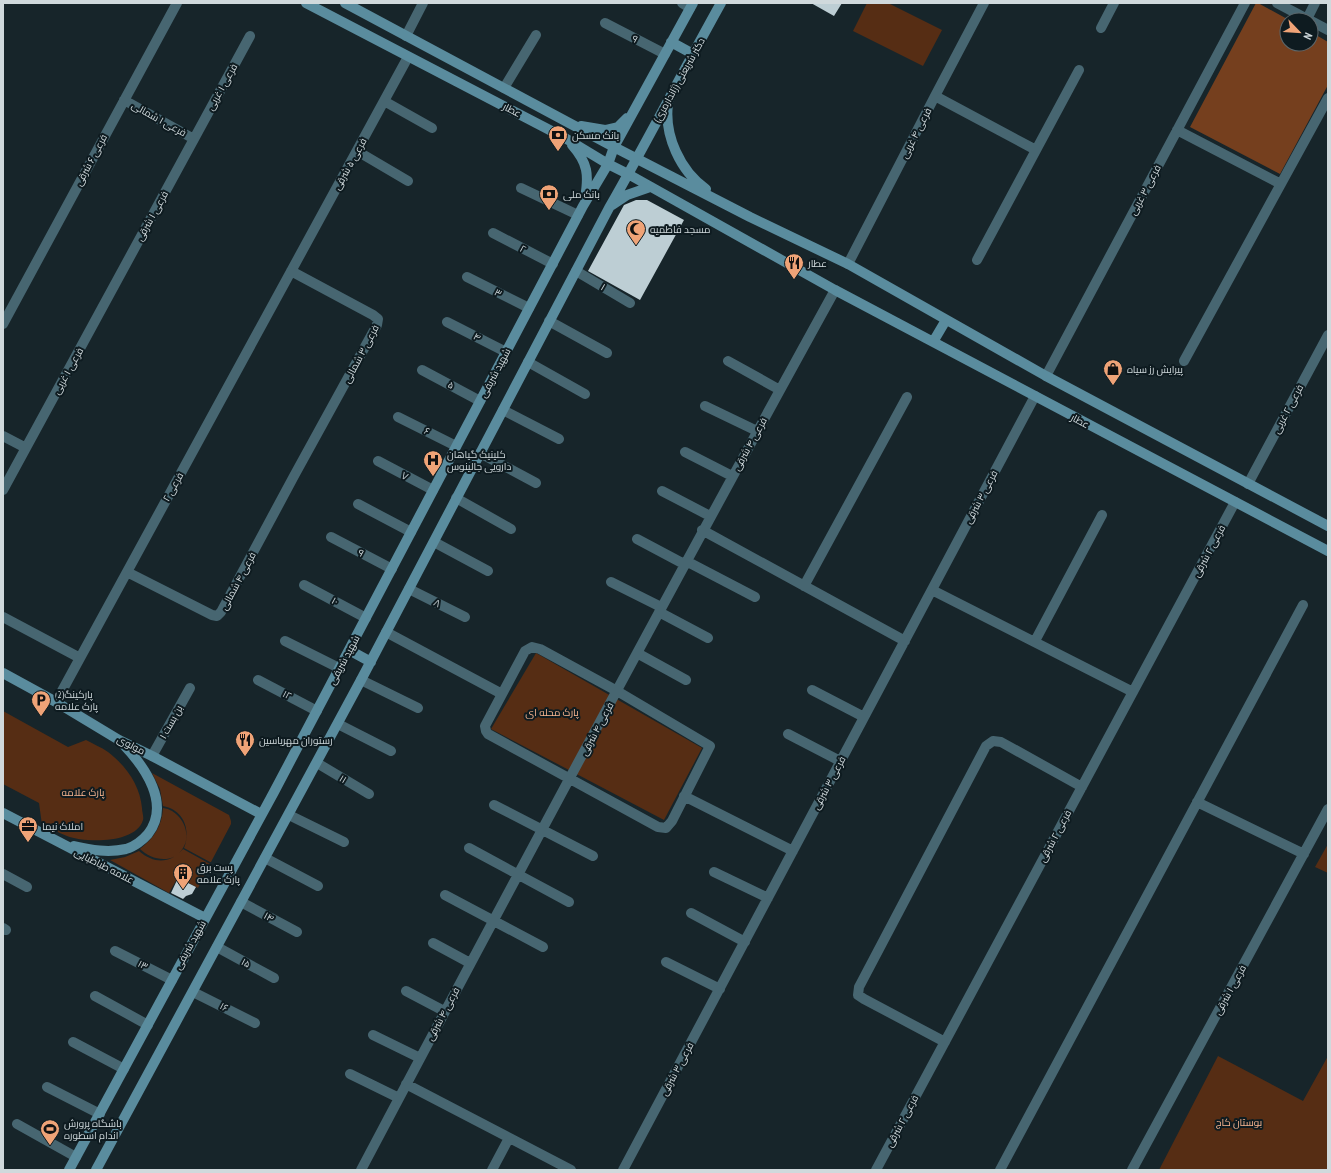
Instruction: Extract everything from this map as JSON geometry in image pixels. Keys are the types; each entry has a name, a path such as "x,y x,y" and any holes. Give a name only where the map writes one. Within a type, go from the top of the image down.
{"main road":[{"name":"عطار","path":"306,3 565,138 608,164 835,290 1328,551"},
{"name":"عطار","path":"345,3 614,147 750,217 848,264 1046,376 1328,526"},
{"name":"دکتر شریعتی (ژاندارمری)","path":"628,174 721,3"},
{"path":"614,147 665,54 688,5"},
{"path":"671,42 693,54"},
{"path":"669,98 667,114 668,126 673,145 690,175 704,188 750,217"},
{"path":"570,123 605,130 618,127 634,112"},
{"path":"565,138 579,153 585,166 588,181 583,206"},
{"name":"شهید شریفی","path":"73,1164 317,711 578,215 608,164 614,147"},
{"path":"96,1170 338,724 549,321 628,174"},
{"path":"609,208 627,195 650,187"},
{"path":"933,342 946,320"},
{"path":"349,650 371,662"},
{"name":"مولوی","path":"3,673 119,739 262,814"},
{"path":"60,843 90,850 109,851 123,849 136,844 145,838 153,828 157,817 158,806 155,792 138,761 119,739"},
{"name":"علامه طباطبایی","path":"3,813 205,918"}],"street":[{"name":"فرعی ۶ شرقی","path":"4,319 177,3"},
{"path":"406,36 423,3"},
{"name":"فرعی ۴ غربی","path":"848,264 984,3"},
{"path":"1101,28 1114,3"},
{"name":"فرعی ۳ غربی","path":"1046,376 1245,3"},
{"path":"1277,3 1294,12"},
{"name":"۹","path":"605,23 665,54"},
{"path":"1319,25 1328,30"},
{"path":"504,88 536,35"},
{"name":"فرعی ۱ غربی","path":"194,139 250,36"},
{"name":"فرعی ۵ شرقی","path":"291,271 408,57"},
{"path":"976,260 1079,70"},
{"path":"935,96 1036,150"},
{"path":"1184,361 1328,98"},
{"name":"فرعی ۱ شمالی","path":"124,100 194,139"},
{"path":"384,102 432,128"},
{"path":"1177,130 1281,184"},
{"name":"فرعی ۱ شرقی","path":"110,293 194,139"},
{"path":"356,151 408,181"},
{"path":"521,188 578,215"},
{"name":"۲","path":"493,233 552,264"},
{"name":"فرعی ۳ شمالی","path":"291,271 378,319 377,325 294,476"},
{"name":"فرعی ۲","path":"56,702 291,271"},
{"name":"۱","path":"576,271 630,303"},
{"name":"۳","path":"467,277 529,308"},
{"name":"فرعی ۴ شرقی","path":"361,1170 702,530 835,290"},
{"name":"فرعی ۱ غربی","path":"26,448 110,293"},
{"path":"549,321 607,353"},
{"name":"۴","path":"447,322 506,352"},
{"name":"فرعی ۲ غربی","path":"1248,484 1325,347 1328,335"},
{"path":"728,360 780,390"},
{"path":"528,362 584,394"},
{"name":"۵","path":"422,370 480,401"},
{"name":"فرعی ۳ شرقی","path":"623,1170 1035,396"},
{"path":"804,586 908,397"},
{"path":"705,406 757,431"},
{"path":"503,410 559,439"},
{"name":"۶","path":"398,417 456,446"},
{"path":"3,436 26,448 3,490"},
{"path":"684,452 732,476"},
{"path":"480,453 536,483"},
{"name":"۷","path":"378,461 433,490"},
{"name":"فرعی ۴ شمالی","path":"127,572 217,616 221,612 294,476"},
{"path":"662,491 710,516"},
{"path":"456,498 511,529"},
{"name":"فرعی ۲ شرقی","path":"876,1170 1235,502"},
{"path":"358,504 411,532"},
{"path":"1035,642 1102,515"},
{"path":"702,530 905,641"},
{"name":"۹","path":"331,537 392,569"},
{"path":"637,539 755,597"},
{"path":"434,542 488,571"},
{"path":"611,582 708,638"},
{"name":"۱۰","path":"304,585 366,618"},
{"name":"۸","path":"409,589 465,617"},
{"path":"932,590 1133,692"},
{"path":"1000,1170 1303,605"},
{"path":"3,617 80,658"},
{"path":"386,632 502,694"},
{"path":"286,641 339,668"},
{"path":"532,647 540,649 617,691 710,746 672,821 666,828 658,826 488,734 484,726 525,651 532,647"},
{"path":"637,653 686,680"},
{"name":"۱۲","path":"258,680 317,711"},
{"path":"361,680 418,708"},
{"name":"بن بست ۱","path":"152,756 190,688"},
{"path":"812,690 864,717"},
{"path":"338,724 391,751"},
{"path":"788,734 840,761"},
{"path":"945,1042 864,999 858,994 859,987 986,746 993,741 1001,742 1082,787"},
{"name":"۱۱","path":"317,763 369,794"},
{"path":"684,796 793,851"},
{"path":"1197,802 1304,854"},
{"path":"494,805 593,856"},
{"name":"فرعی ۱ شرقی","path":"1132,1170 1328,809"},
{"path":"289,815 344,842"},
{"path":"469,848 569,902"},
{"path":"265,858 318,886"},
{"path":"714,872 768,898"},
{"path":"3,874 27,887"},
{"path":"445,895 543,947"},
{"name":"۱۴","path":"242,902 297,932"},
{"path":"691,913 745,942"},
{"path":"433,943 470,963"},
{"name":"۱۵","path":"217,947 274,978"},
{"name":"۱۳","path":"115,951 172,980"},
{"path":"666,962 720,989"},
{"path":"406,991 444,1012"},
{"name":"۱۶","path":"193,992 255,1023"},
{"path":"95,996 148,1024"},
{"path":"373,1034 420,1058"},
{"path":"73,1042 124,1069"},
{"path":"350,1074 399,1098"},
{"path":"406,1084 570,1170"},
{"path":"47,1087 100,1114"},
{"path":"17,1124 73,1164"},
{"path":"492,1170 509,1138"}],"green space":[{"path":"867,3 888,3 942,30 923,66 853,31"},
{"name":"پارک محله ای","path":"536,653 702,748 664,820 491,729"},
{"name":"پارک علامه","path":"3,711 68,747 86,740 115,757 131,777 141,800 143,820 138,828 131,834 109,840 85,840 67,836 42,825 39,803 3,784"},
{"path":"152,773 229,815 231,824 211,862 184,848 187,834 184,822 181,816 176,812 163,806 160,789"},
{"path":"163,808 175,813 186,829 186,842 183,848 174,857 168,859 150,856 140,849 153,836 159,826"},
{"path":"1328,844 1328,873 1315,867"},
{"path":"183,849 210,864 198,888 178,877 169,893 110,860 125,857 139,851 156,860 167,860 178,854"},
{"name":"بوستان کاج","path":"1218,1056 1303,1101 1328,1056 1328,1170 1159,1170"}],"shaded area":[{"path":"1256,3 1279,15 1279,52 1319,52 1319,37 1328,42 1328,85 1280,174 1190,127"}],"building":[{"path":"811,3 842,3 834,16"},
{"name":"مسجد فاطمیه","path":"636,200 647,200 684,220 640,300 588,271 624,205"},
{"name":"پست برق پارک علامه","path":"178,878 196,887 192,894 183,899 171,893"}],"place":[{"name":"بانک مسکن","path":"558,152"},
{"name":"بانک ملی","path":"549,211"},
{"name":"مسجد فاطمیه","path":"636,246"},
{"name":"عطار","path":"794,280"},
{"name":"پیرایش رز سیاه","path":"1113,386"},
{"name":"کلینیک گیاهان دارویی جالینوس","path":"433,477"},
{"name":"پارکینگ(2) پارک علامه","path":"41,717"},
{"name":"رستوران مهریاسین","path":"245,757"},
{"name":"املاک نیما","path":"28,843"},
{"name":"پست برق پارک علامه","path":"183,890"},
{"name":"باشگاه پرورش اندام اسطوره","path":"50,1146"}]}
